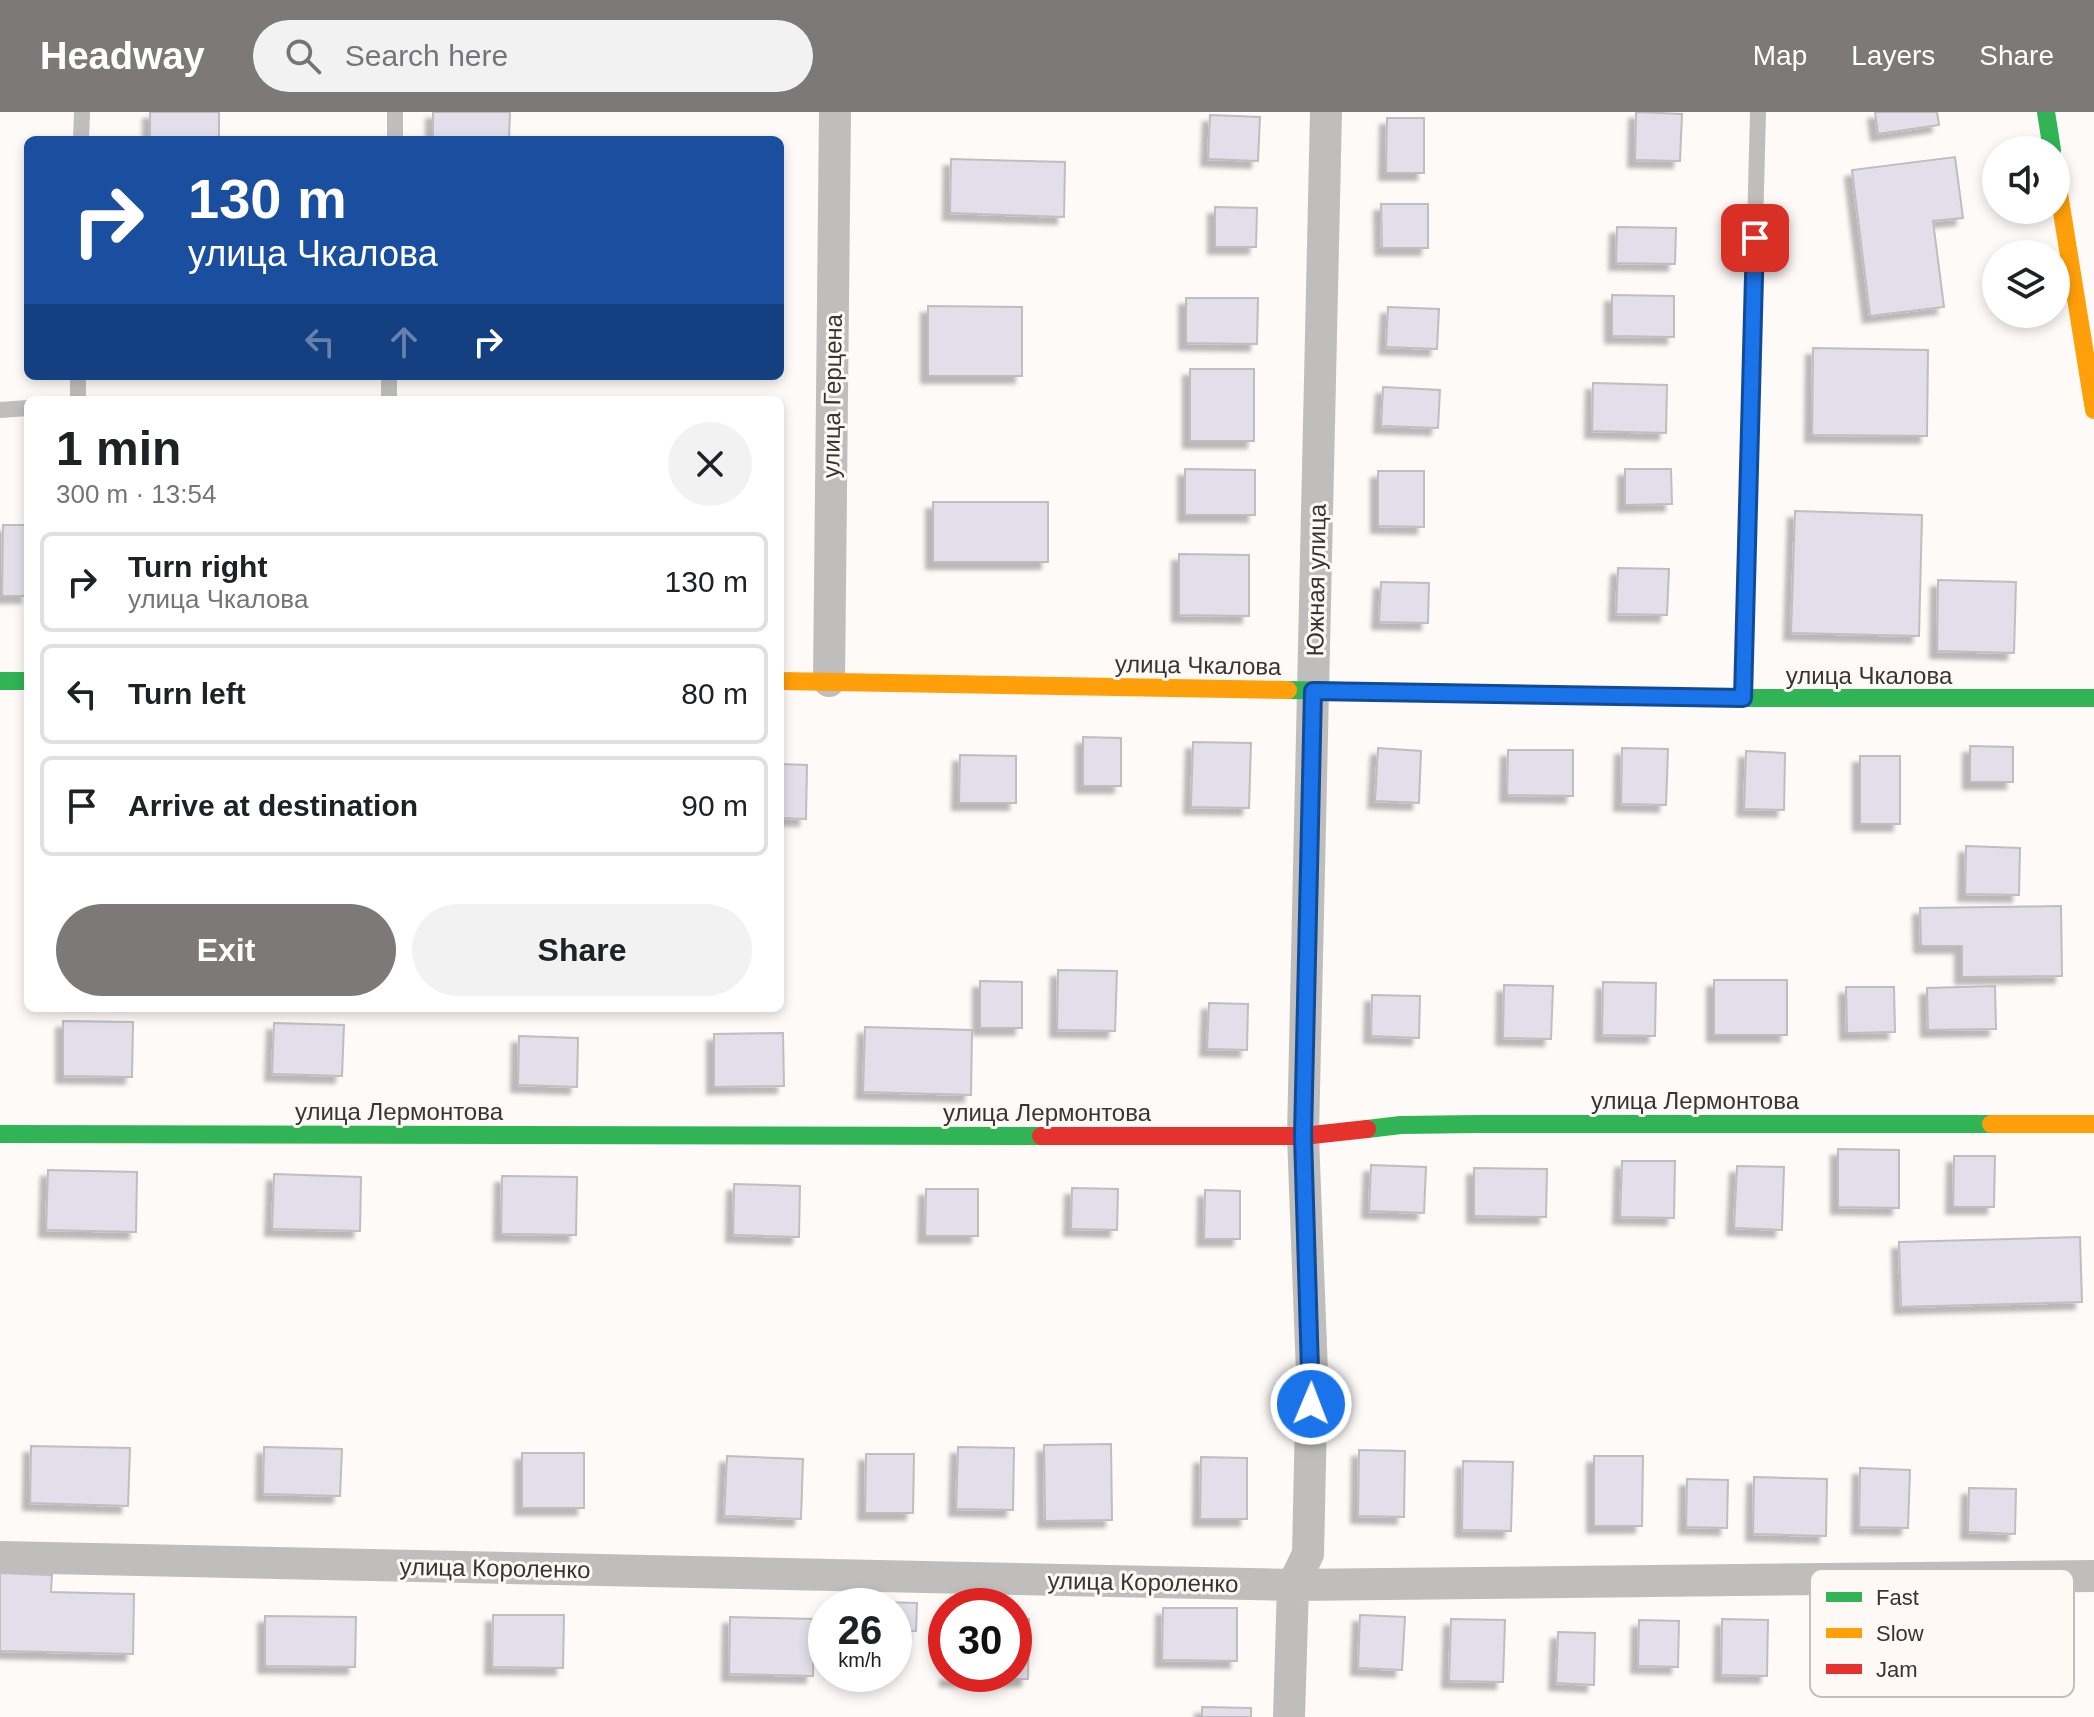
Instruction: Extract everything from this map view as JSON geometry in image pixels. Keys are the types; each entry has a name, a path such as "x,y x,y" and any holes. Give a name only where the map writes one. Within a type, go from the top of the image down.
{"main road":[{"path":"2046,112 2050,136"},
{"path":"2064,224 2094,410"},
{"path":"0,681 24,681"},
{"name":"улица Чкалова","path":"784,681 1743,698 2094,698"},
{"name":"улица Лермонтова","path":"0,1134 1303,1136 1401,1125 1448,1124 2094,1124"}],"street":[{"name":"улица Герцена","path":"829,681 835,112"},
{"name":"Южная улица","path":"1289,1717 1293,1585 1308,1554 1312,1373 1303,1136 1326,112"},
{"name":"улица Короленко","path":"0,1557 1293,1585 1810,1579"},
{"name":"улица Короленко","path":"2074,1576 2094,1576"}],"lane":[{"path":"81,136 82,112"},
{"path":"395,112 395,136"},
{"path":"1743,698 1758,112"},
{"path":"0,410 24,408"}],"building":[{"path":"150,112 219,112 219,136 150,136"},
{"path":"433,112 510,112 509,136 433,136"},
{"path":"1636,112 1682,114 1680,161 1635,160"},
{"path":"1875,112 1937,112 1939,125 1878,134"},
{"path":"1210,115 1260,117 1258,161 1208,159"},
{"path":"1387,118 1424,118 1424,173 1386,173"},
{"path":"1955,157 1963,218 1933,221 1944,307 1870,316 1852,170"},
{"path":"951,159 1065,162 1064,217 950,213"},
{"path":"1381,204 1428,204 1428,248 1382,248"},
{"path":"1215,207 1257,208 1256,247 1215,247"},
{"path":"1617,227 1676,228 1675,264 1616,263"},
{"path":"1612,295 1674,296 1674,337 1612,336"},
{"path":"1186,298 1258,298 1257,344 1186,343"},
{"path":"928,306 1022,307 1022,376 928,376"},
{"path":"1388,307 1439,309 1437,349 1386,347"},
{"path":"1813,348 1928,350 1927,436 1812,435"},
{"path":"1190,369 1254,369 1254,441 1190,441"},
{"path":"1593,383 1667,385 1666,433 1592,431"},
{"path":"1383,387 1440,390 1438,428 1381,426"},
{"path":"1185,469 1255,470 1255,515 1185,515"},
{"path":"1625,469 1671,469 1672,504 1625,505"},
{"path":"1378,471 1424,471 1424,527 1378,526"},
{"path":"933,502 1048,502 1048,562 933,562"},
{"path":"1795,511 1922,515 1919,636 1791,633"},
{"path":"3,525 24,525 24,596 2,596"},
{"path":"1179,554 1249,555 1249,616 1179,615"},
{"path":"1618,568 1669,569 1667,615 1616,614"},
{"path":"1938,580 2016,582 2014,653 1937,651"},
{"path":"1381,582 1429,583 1428,623 1379,622"},
{"path":"1083,737 1121,738 1121,786 1083,786"},
{"path":"1193,742 1251,743 1249,808 1191,807"},
{"path":"1970,746 2013,747 2013,782 1970,782"},
{"path":"1378,748 1421,751 1419,803 1375,801"},
{"path":"1622,748 1668,749 1666,805 1621,804"},
{"path":"1508,750 1573,750 1573,796 1507,795"},
{"path":"1746,751 1785,753 1784,810 1744,809"},
{"path":"960,755 1016,756 1016,803 959,803"},
{"path":"1860,756 1900,756 1900,824 1860,824"},
{"path":"784,764 807,765 806,819 784,818"},
{"path":"1966,846 2020,848 2019,895 1965,894"},
{"path":"2061,906 2062,976 1962,977 1962,946 1921,946 1920,908"},
{"path":"1058,970 1117,971 1115,1031 1057,1030"},
{"path":"1714,980 1787,980 1787,1035 1714,1035"},
{"path":"980,981 1022,982 1022,1028 980,1028"},
{"path":"1603,982 1656,983 1655,1036 1602,1035"},
{"path":"1504,985 1553,986 1551,1039 1503,1038"},
{"path":"1995,986 1996,1029 1928,1030 1927,988"},
{"path":"1846,987 1894,987 1895,1032 1847,1033"},
{"path":"1372,995 1420,996 1419,1038 1371,1036"},
{"path":"1209,1003 1248,1004 1247,1050 1207,1049"},
{"path":"63,1021 133,1022 132,1077 63,1076"},
{"path":"274,1023 344,1025 342,1076 272,1074"},
{"path":"865,1027 972,1030 971,1095 863,1092"},
{"path":"783,1033 784,1086 714,1087 714,1034"},
{"path":"519,1036 578,1038 577,1087 518,1085"},
{"path":"1838,1149 1899,1150 1899,1208 1838,1207"},
{"path":"1954,1156 1995,1156 1994,1207 1953,1207"},
{"path":"1622,1161 1675,1161 1674,1218 1620,1217"},
{"path":"1371,1165 1426,1167 1424,1213 1369,1211"},
{"path":"1737,1166 1784,1167 1782,1230 1734,1228"},
{"path":"1474,1168 1547,1169 1546,1217 1474,1216"},
{"path":"48,1170 137,1172 136,1232 46,1230"},
{"path":"274,1174 361,1177 360,1231 272,1229"},
{"path":"502,1176 577,1177 576,1235 501,1234"},
{"path":"734,1184 800,1186 799,1237 733,1235"},
{"path":"1072,1188 1118,1189 1117,1230 1071,1229"},
{"path":"926,1189 978,1189 978,1236 925,1236"},
{"path":"1205,1190 1240,1191 1240,1239 1204,1239"},
{"path":"2080,1237 2082,1302 1901,1307 1899,1242"},
{"path":"1111,1444 1112,1520 1045,1521 1044,1445"},
{"path":"31,1446 130,1448 128,1506 30,1503"},
{"path":"264,1447 342,1449 340,1496 263,1494"},
{"path":"958,1447 1014,1448 1013,1510 956,1509"},
{"path":"1359,1450 1405,1451 1404,1517 1358,1516"},
{"path":"522,1453 584,1453 584,1508 522,1508"},
{"path":"866,1454 914,1454 913,1513 865,1513"},
{"path":"727,1456 803,1459 801,1519 724,1516"},
{"path":"1594,1456 1643,1456 1642,1526 1594,1526"},
{"path":"1201,1457 1247,1458 1247,1519 1200,1519"},
{"path":"1463,1461 1513,1462 1511,1531 1462,1530"},
{"path":"1860,1468 1910,1470 1908,1528 1859,1527"},
{"path":"1754,1477 1827,1479 1826,1536 1753,1534"},
{"path":"1687,1479 1728,1480 1727,1528 1686,1527"},
{"path":"1969,1488 2016,1489 2015,1534 1968,1532"},
{"path":"0,1573 52,1575 51,1592 134,1594 133,1654 0,1651"},
{"path":"912,1603 917,1603 916,1631 912,1631"},
{"path":"1163,1608 1237,1608 1237,1661 1162,1660"},
{"path":"493,1615 564,1615 563,1668 492,1667"},
{"path":"1360,1615 1405,1617 1402,1670 1358,1668"},
{"path":"265,1616 356,1617 355,1667 265,1666"},
{"path":"730,1617 808,1619 808,1676 729,1674"},
{"path":"1451,1619 1505,1620 1503,1682 1449,1681"},
{"path":"1722,1619 1768,1620 1767,1676 1721,1675"},
{"path":"1639,1620 1679,1621 1678,1667 1638,1666"},
{"path":"1558,1632 1595,1633 1594,1685 1556,1683"},
{"path":"1202,1707 1251,1708 1251,1717 1202,1717"}],"traffic: fast":[{"path":"2046,112 2050,136"},
{"path":"0,681 24,681"},
{"path":"1288,690 1743,698 2094,698"},
{"path":"1367,1129 1401,1125 1479,1124 1991,1124"},
{"path":"0,1134 1041,1136"}],"traffic: slow":[{"path":"2064,224 2094,410"},
{"path":"784,681 1288,690"},
{"path":"1991,1124 2094,1124"}],"traffic: jam":[{"path":"1041,1136 1303,1136 1367,1129"}],"route":[{"path":"1311,1404 1303,1136 1313,691 1743,698 1755,238"}]}
